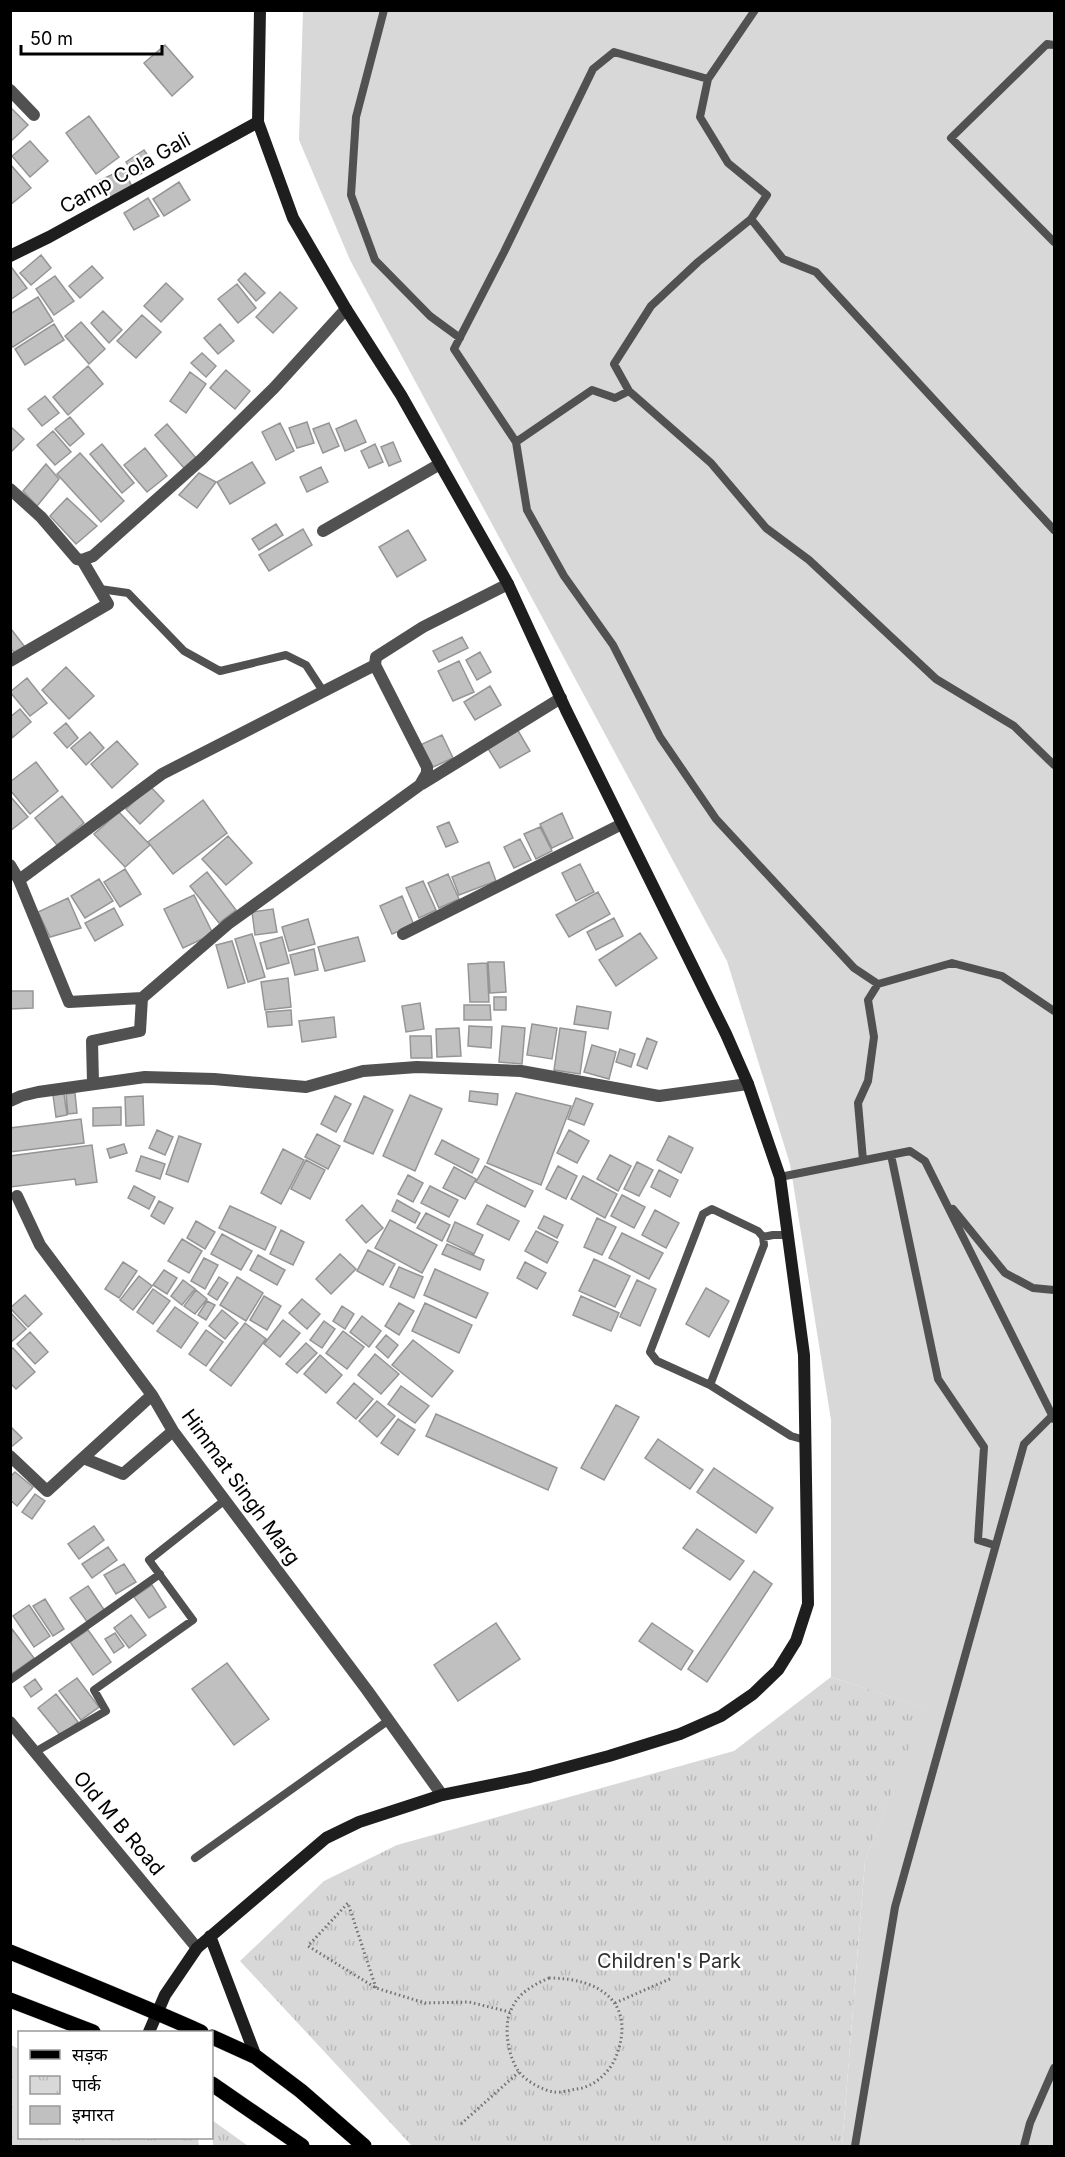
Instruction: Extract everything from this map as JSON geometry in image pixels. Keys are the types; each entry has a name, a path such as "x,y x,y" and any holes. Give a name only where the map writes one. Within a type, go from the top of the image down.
{"main road":[{"path":"10,1952 198,2031"},
{"path":"10,2000 90,2031"},
{"path":"213,2037 256,2057 301,2091 363,2146"},
{"path":"213,2085 302,2146"}],"street":[{"path":"148,2031 165,1995 197,1948 326,1838 359,1822 442,1796 530,1777 609,1756 680,1734 721,1716 753,1694 778,1670 796,1641 808,1604 804,1355 780,1177 748,1084 726,1034 622,824 508,584 401,395 346,309 293,218 258,122 260,10"},
{"path":"10,90 34,115"},
{"name":"Camp Cola Gali","path":"10,256 49,237 258,122"},
{"path":"10,489 41,517 77,559 82,560 93,556 202,459 274,388 346,309"},
{"path":"323,531 440,464"},
{"path":"10,661 108,604 82,560"},
{"path":"420,785 427,773 427,767 375,665 375,660 379,653 414,632 508,584"},
{"path":"19,880 162,774 375,665"},
{"path":"10,865 19,880 69,1002 142,998 228,924 420,785 561,698"},
{"path":"403,934 622,824"},
{"path":"93,1083 92,1041 140,1031 142,998"},
{"path":"10,1101 30,1094 145,1077 214,1079 306,1087 363,1071 417,1067 521,1071 659,1096 748,1084"},
{"name":"Himmat Singh Marg","path":"17,1196 40,1245 152,1395 173,1431 389,1720 442,1796"},
{"path":"10,1456 47,1491 152,1395"},
{"path":"83,1458 123,1474 173,1431"},
{"name":"Old M B Road","path":"10,1722 197,1948"},
{"path":"210,1936 256,2057"}],"lane":[{"path":"384,10 356,117 351,195 375,260 430,316 460,338"},
{"path":"755,10 708,79 700,117 728,163 767,195 752,219 698,262 651,306 614,364 629,391 711,463 766,528 809,560 936,679 1014,726 1054,765"},
{"path":"1054,45 1047,44 951,138 1054,242"},
{"path":"708,79 614,52 593,69 454,349 516,442 527,510 564,576 613,645 660,737 716,819 854,968 879,984"},
{"path":"752,219 783,260 816,272 1054,530"},
{"path":"516,442 592,390 615,398 629,391"},
{"path":"100,589 128,593 184,651 220,671 286,655 306,664 323,691"},
{"path":"863,1160 858,1103 868,1081 874,1037 868,1000 879,984 952,963 1002,976 1054,1011"},
{"path":"780,1177 910,1151 925,1161 1053,1418 1024,1444 895,1907 855,2146"},
{"path":"891,1155 938,1379 984,1447 978,1539 994,1545"},
{"path":"944,1199 1005,1273 1034,1288 1054,1290"},
{"path":"710,1385 764,1245 763,1237 758,1231 711,1209 703,1214 650,1352 657,1360 710,1385 790,1436 805,1440"},
{"path":"763,1237 787,1235"},
{"path":"35,1752 106,1712 94,1690 194,1620 149,1560 225,1500"},
{"path":"10,1680 160,1574"},
{"path":"195,1858 389,1720"},
{"path":"1024,2146 1030,2123 1054,2068"}],"path":[{"path":"376,1988 348,1903 308,1946 376,1988 425,2003 469,2002 510,2012"},
{"path":"549,1978 565,1978 588,1983 603,1990 615,2003 622,2020 621,2043 613,2063 600,2079 582,2089 555,2092 537,2086 519,2072 511,2056 508,2039 510,2012 517,1999 531,1986 549,1978"},
{"path":"615,2003 672,1978"},
{"path":"461,2124 519,2072"}],"green space":[{"path":"303,11 1054,11 1054,2146 842,2146 865,1861 924,1708 831,1677 831,1420 790,1164 727,961 350,260 299,140"},
{"name":"Children's Park","path":"831,1677 925,1708 865,1861 842,2146 412,2146 240,1961 324,1881 397,1845 734,1751"},
{"path":"11,2045 18,2048 18,2139 198,2139 199,2146 11,2146"},
{"path":"213,2121 248,2146 213,2146"}],"building":[{"path":"165,45 193,77 172,96 144,63"},
{"path":"10,107 28,125 10,142"},
{"path":"89,116 119,157 96,174 66,133"},
{"path":"30,141 48,161 30,177 12,156"},
{"path":"144,150 154,165 136,177 126,162"},
{"path":"10,164 31,188 10,205"},
{"path":"124,169 132,187 106,199 98,181"},
{"path":"179,182 190,200 164,216 153,199"},
{"path":"148,198 159,216 134,230 124,213"},
{"path":"41,255 51,268 31,285 20,273"},
{"path":"92,266 103,278 80,298 69,286"},
{"path":"12,268 27,288 10,300 10,269"},
{"path":"245,273 265,293 256,301 238,280"},
{"path":"55,276 74,301 54,315 36,289"},
{"path":"166,283 183,299 161,322 144,306"},
{"path":"237,284 256,308 238,323 218,299"},
{"path":"280,292 297,308 273,333 256,317"},
{"path":"38,297 53,321 13,347 10,344 10,314"},
{"path":"103,311 122,330 109,343 91,323"},
{"path":"142,315 161,332 136,358 117,341"},
{"path":"81,322 105,349 89,364 65,336"},
{"path":"54,324 64,340 25,365 15,349"},
{"path":"220,324 234,341 218,354 204,338"},
{"path":"202,353 216,366 206,377 191,363"},
{"path":"88,366 103,384 68,415 53,397"},
{"path":"226,370 250,391 235,409 210,388"},
{"path":"190,372 206,384 186,413 170,401"},
{"path":"45,396 59,413 42,426 28,409"},
{"path":"70,417 84,434 70,446 55,429"},
{"path":"356,420 366,442 345,451 336,429"},
{"path":"307,422 314,443 297,448 289,428"},
{"path":"280,423 294,451 276,460 262,432"},
{"path":"329,423 339,446 323,453 313,429"},
{"path":"167,424 196,458 184,468 155,435"},
{"path":"10,426 24,439 10,453"},
{"path":"53,431 71,452 55,465 37,445"},
{"path":"393,442 401,461 389,466 381,447"},
{"path":"102,444 134,483 122,493 90,454"},
{"path":"375,444 383,462 369,468 361,451"},
{"path":"145,448 167,476 147,492 124,465"},
{"path":"80,453 124,501 101,522 57,474"},
{"path":"252,462 265,483 230,504 217,482"},
{"path":"46,464 59,479 37,506 23,491"},
{"path":"321,467 328,482 307,492 300,477"},
{"path":"199,473 216,482 197,508 179,495"},
{"path":"67,498 97,526 76,544 50,516"},
{"path":"276,524 283,535 259,550 252,539"},
{"path":"303,529 312,545 269,571 259,555"},
{"path":"408,530 426,560 397,577 379,547"},
{"path":"11,629 25,647 16,654 10,648"},
{"path":"462,637 468,648 439,662 433,651"},
{"path":"480,652 491,672 477,680 466,660"},
{"path":"459,661 474,692 453,701 438,671"},
{"path":"66,667 94,696 69,719 42,690"},
{"path":"27,678 47,703 30,716 10,692"},
{"path":"490,686 501,705 475,720 464,702"},
{"path":"20,709 31,722 12,738 10,717"},
{"path":"66,723 78,738 67,748 54,733"},
{"path":"517,729 530,751 500,768 487,747"},
{"path":"90,732 104,748 86,765 71,748"},
{"path":"442,735 453,758 431,768 420,745"},
{"path":"117,741 138,764 112,788 91,764"},
{"path":"36,762 58,791 30,814 10,790 10,782"},
{"path":"150,786 164,801 140,824 126,809"},
{"path":"10,796 28,817 10,831"},
{"path":"62,796 84,823 57,845 35,818"},
{"path":"203,800 227,833 173,874 148,842"},
{"path":"119,812 150,845 125,867 94,834"},
{"path":"562,813 573,838 552,848 540,824"},
{"path":"449,822 458,842 446,847 437,827"},
{"path":"540,827 552,851 536,859 524,834"},
{"path":"228,836 252,863 226,885 202,859"},
{"path":"520,839 531,860 514,868 504,847"},
{"path":"489,862 496,881 459,895 452,877"},
{"path":"580,864 594,892 576,901 562,873"},
{"path":"125,869 141,894 120,907 104,882"},
{"path":"207,872 236,910 219,923 190,886"},
{"path":"448,874 459,899 439,908 428,883"},
{"path":"99,879 113,901 85,918 71,896"},
{"path":"423,881 436,910 419,918 406,888"},
{"path":"598,892 610,914 569,937 556,915"},
{"path":"194,895 213,934 183,948 164,909"},
{"path":"402,896 414,925 392,934 380,906"},
{"path":"68,898 81,928 50,937 38,912"},
{"path":"114,908 123,925 95,941 85,923"},
{"path":"273,909 277,932 255,935 252,912"},
{"path":"614,918 623,936 596,950 587,932"},
{"path":"308,919 315,944 289,951 282,927"},
{"path":"640,933 657,958 616,986 599,960"},
{"path":"252,934 265,977 248,982 235,939"},
{"path":"282,937 289,963 267,969 260,943"},
{"path":"358,937 365,961 325,971 318,947"},
{"path":"232,941 245,983 228,988 216,945"},
{"path":"314,949 318,970 295,975 290,955"},
{"path":"488,962 504,962 506,992 490,993"},
{"path":"487,963 489,1002 470,1002 468,964"},
{"path":"288,978 291,1007 265,1010 261,982"},
{"path":"10,991 33,991 33,1008 10,1009"},
{"path":"494,997 506,997 506,1010 494,1010"},
{"path":"420,1003 424,1029 406,1032 402,1006"},
{"path":"464,1005 490,1005 491,1020 464,1020"},
{"path":"577,1006 611,1012 608,1029 574,1024"},
{"path":"291,1010 292,1025 268,1027 266,1012"},
{"path":"334,1017 336,1037 302,1042 299,1021"},
{"path":"532,1024 557,1028 552,1059 527,1055"},
{"path":"469,1026 492,1027 491,1048 468,1046"},
{"path":"502,1026 525,1028 522,1064 499,1062"},
{"path":"459,1028 461,1056 437,1057 436,1029"},
{"path":"560,1028 586,1032 580,1074 554,1070"},
{"path":"410,1036 431,1036 432,1058 411,1058"},
{"path":"647,1038 657,1042 647,1069 637,1065"},
{"path":"592,1045 616,1052 609,1079 584,1072"},
{"path":"620,1049 635,1054 631,1067 616,1062"},
{"path":"470,1091 498,1094 497,1105 469,1101"},
{"path":"75,1093 77,1113 68,1114 66,1094"},
{"path":"516,1093 571,1106 541,1185 487,1163"},
{"path":"64,1094 67,1115 56,1117 53,1095"},
{"path":"410,1095 442,1109 415,1171 383,1156"},
{"path":"143,1096 144,1125 126,1126 125,1097"},
{"path":"335,1096 351,1104 336,1132 321,1124"},
{"path":"364,1096 393,1110 373,1154 344,1141"},
{"path":"576,1098 593,1104 584,1125 568,1119"},
{"path":"121,1107 121,1125 93,1126 93,1108"},
{"path":"81,1119 84,1143 10,1152 10,1128"},
{"path":"157,1130 173,1137 165,1155 149,1148"},
{"path":"569,1130 589,1141 577,1163 557,1153"},
{"path":"317,1134 340,1146 328,1169 305,1157"},
{"path":"179,1136 201,1144 188,1182 166,1174"},
{"path":"669,1136 693,1148 681,1173 657,1160"},
{"path":"442,1140 479,1159 472,1173 435,1154"},
{"path":"124,1144 127,1153 110,1158 107,1149"},
{"path":"92,1145 97,1182 76,1185 75,1179 10,1187 10,1156"},
{"path":"283,1149 304,1160 281,1204 261,1193"},
{"path":"610,1155 631,1166 618,1191 597,1179"},
{"path":"141,1156 165,1164 160,1179 136,1171"},
{"path":"306,1160 325,1170 310,1199 291,1189"},
{"path":"637,1162 653,1170 639,1196 624,1189"},
{"path":"485,1166 533,1191 525,1207 476,1182"},
{"path":"558,1166 577,1176 566,1199 546,1189"},
{"path":"454,1167 476,1179 465,1199 443,1188"},
{"path":"659,1170 678,1180 670,1197 651,1187"},
{"path":"408,1175 423,1183 413,1202 398,1194"},
{"path":"583,1176 617,1194 605,1218 571,1199"},
{"path":"134,1186 155,1197 149,1209 128,1198"},
{"path":"430,1186 458,1200 449,1217 421,1203"},
{"path":"622,1195 645,1207 634,1228 611,1216"},
{"path":"397,1200 420,1213 415,1223 392,1211"},
{"path":"159,1201 173,1208 164,1224 151,1216"},
{"path":"362,1205 383,1228 366,1243 346,1220"},
{"path":"487,1205 519,1221 509,1240 477,1224"},
{"path":"230,1206 276,1227 265,1250 219,1228"},
{"path":"655,1210 679,1223 666,1248 642,1235"},
{"path":"426,1213 450,1225 442,1241 417,1228"},
{"path":"544,1216 563,1225 557,1238 538,1228"},
{"path":"597,1218 616,1227 602,1255 584,1247"},
{"path":"390,1220 437,1245 422,1273 375,1248"},
{"path":"196,1221 215,1232 205,1249 187,1238"},
{"path":"455,1222 483,1235 474,1254 447,1241"},
{"path":"281,1230 304,1242 293,1265 270,1254"},
{"path":"536,1231 558,1242 547,1263 525,1251"},
{"path":"622,1233 663,1253 649,1279 609,1258"},
{"path":"222,1234 252,1251 241,1270 211,1254"},
{"path":"182,1239 202,1251 189,1273 168,1261"},
{"path":"447,1244 484,1260 480,1270 442,1254"},
{"path":"368,1250 395,1264 383,1285 357,1271"},
{"path":"340,1254 356,1269 331,1294 316,1279"},
{"path":"258,1255 285,1270 277,1285 250,1270"},
{"path":"204,1258 218,1265 205,1289 191,1281"},
{"path":"594,1259 630,1276 615,1307 579,1291"},
{"path":"123,1262 137,1271 119,1298 105,1289"},
{"path":"525,1262 546,1273 537,1289 517,1278"},
{"path":"399,1267 423,1277 414,1298 390,1287"},
{"path":"435,1269 488,1293 476,1318 424,1295"},
{"path":"164,1270 177,1278 167,1294 153,1285"},
{"path":"139,1276 152,1286 133,1310 120,1300"},
{"path":"219,1277 228,1283 217,1300 208,1294"},
{"path":"237,1277 263,1293 246,1321 220,1305"},
{"path":"183,1280 195,1289 182,1305 171,1296"},
{"path":"637,1280 656,1289 640,1326 620,1317"},
{"path":"706,1288 729,1301 709,1337 686,1324"},
{"path":"153,1289 170,1301 153,1324 137,1312"},
{"path":"196,1290 207,1299 195,1314 184,1306"},
{"path":"25,1295 42,1314 28,1327 10,1308"},
{"path":"264,1296 281,1306 267,1330 250,1320"},
{"path":"581,1296 619,1313 611,1331 573,1315"},
{"path":"302,1299 320,1314 307,1329 289,1313"},
{"path":"207,1301 215,1305 206,1320 198,1315"},
{"path":"399,1303 414,1311 399,1335 385,1326"},
{"path":"425,1303 472,1325 459,1353 412,1331"},
{"path":"342,1306 354,1314 345,1329 333,1321"},
{"path":"175,1307 198,1323 181,1348 157,1331"},
{"path":"222,1310 238,1323 225,1339 209,1326"},
{"path":"10,1312 26,1329 10,1343"},
{"path":"362,1316 381,1331 369,1347 350,1332"},
{"path":"283,1320 300,1333 280,1357 264,1344"},
{"path":"324,1321 335,1329 322,1348 310,1340"},
{"path":"245,1323 266,1339 231,1386 210,1370"},
{"path":"206,1330 223,1342 206,1366 189,1354"},
{"path":"343,1331 364,1347 347,1369 326,1353"},
{"path":"30,1332 48,1352 35,1364 17,1344"},
{"path":"386,1335 398,1345 388,1358 376,1347"},
{"path":"413,1340 453,1371 432,1397 392,1365"},
{"path":"306,1343 317,1353 297,1373 286,1364"},
{"path":"13,1348 35,1372 16,1389 10,1383 10,1350"},
{"path":"375,1354 399,1374 381,1394 358,1375"},
{"path":"320,1355 342,1375 326,1393 304,1374"},
{"path":"354,1383 373,1399 356,1419 337,1403"},
{"path":"401,1386 429,1406 415,1423 388,1404"},
{"path":"377,1401 395,1416 377,1437 359,1421"},
{"path":"616,1405 639,1417 604,1480 581,1468"},
{"path":"436,1414 557,1468 548,1490 426,1436"},
{"path":"398,1419 415,1430 398,1455 381,1443"},
{"path":"10,1426 22,1438 10,1448"},
{"path":"658,1439 703,1470 690,1489 645,1458"},
{"path":"714,1468 773,1508 756,1533 697,1492"},
{"path":"15,1472 33,1487 17,1506 10,1500 10,1477"},
{"path":"35,1494 45,1501 32,1519 22,1512"},
{"path":"94,1526 104,1540 79,1559 68,1544"},
{"path":"697,1529 744,1561 730,1580 683,1548"},
{"path":"108,1547 117,1560 92,1578 82,1564"},
{"path":"124,1564 136,1582 116,1594 104,1575"},
{"path":"754,1571 772,1584 707,1682 688,1669"},
{"path":"152,1585 166,1607 149,1618 134,1597"},
{"path":"88,1586 105,1611 88,1623 70,1598"},
{"path":"45,1599 64,1629 53,1636 33,1606"},
{"path":"29,1605 50,1636 34,1647 13,1616"},
{"path":"131,1615 146,1635 129,1648 114,1628"},
{"path":"496,1623 520,1659 458,1701 434,1665"},
{"path":"652,1623 693,1651 681,1670 639,1641"},
{"path":"12,1629 34,1658 13,1673 10,1670"},
{"path":"88,1630 111,1662 93,1675 70,1642"},
{"path":"115,1633 124,1646 114,1653 105,1639"},
{"path":"227,1663 269,1719 234,1745 192,1689"},
{"path":"77,1678 99,1707 81,1720 59,1691"},
{"path":"35,1679 42,1689 31,1697 24,1687"},
{"path":"56,1694 78,1722 61,1736 38,1708"}]}
